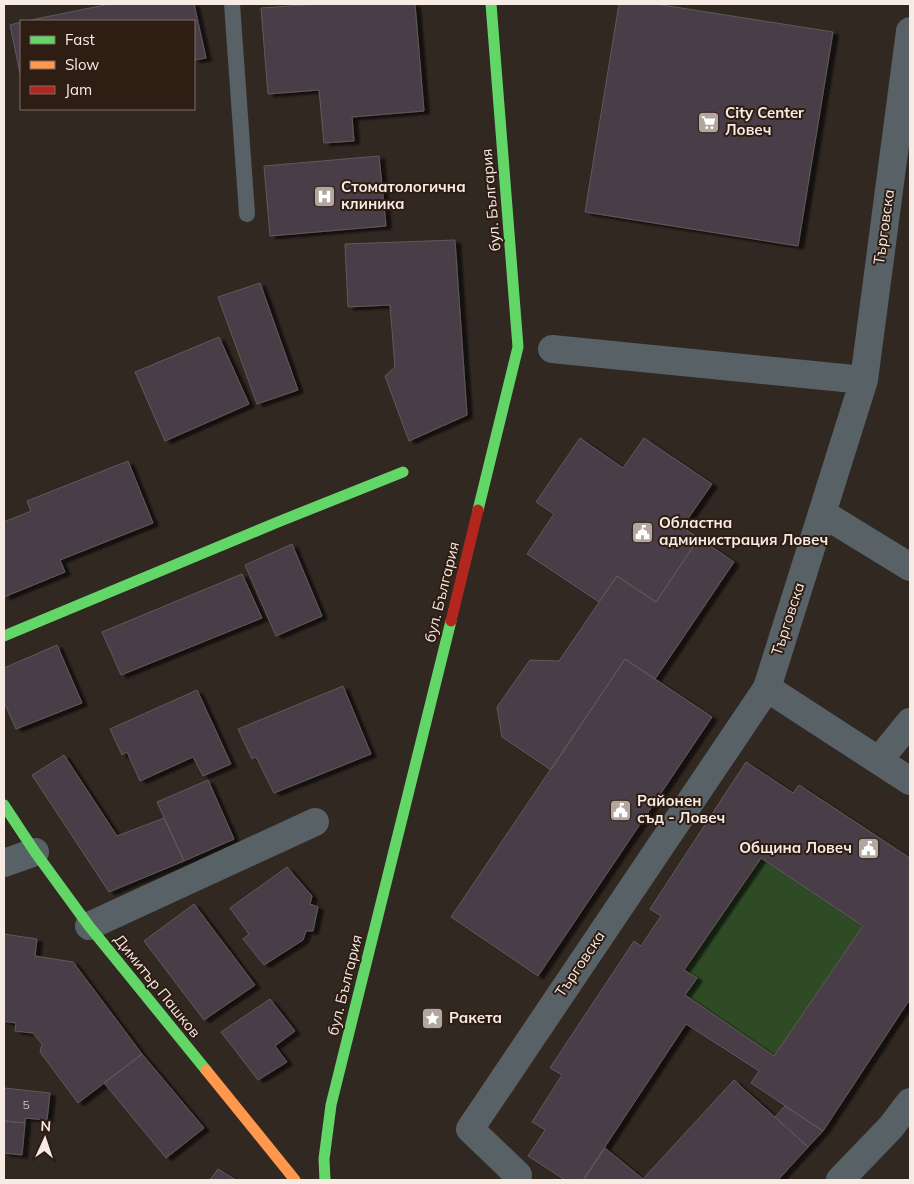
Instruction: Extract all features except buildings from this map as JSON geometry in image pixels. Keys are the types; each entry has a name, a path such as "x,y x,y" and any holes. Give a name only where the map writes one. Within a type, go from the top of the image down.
{"street":[{"name":"бул. България","path":"325,1180 324,1159 331,1105 518,347 491,4"},
{"name":"Търговска","path":"520,1178 470,1129 766,688 864,380 910,31"},
{"path":"552,349 864,380"},
{"path":"4,636 403,472"},
{"path":"822,513 910,567"},
{"path":"766,688 910,782"},
{"path":"879,760 910,722"},
{"name":"Димитър Пашков","path":"4,805 35,852 89,926 295,1180"},
{"path":"89,926 315,822"},
{"path":"4,863 35,852"},
{"path":"840,1180 891,1127 910,1102"}],"lane":[{"path":"232,4 247,214"}],"green space":[{"path":"761,858 863,926 774,1056 685,995 684,970"}],"traffic: fast":[{"path":"478,510 518,347 491,4"},
{"path":"4,636 403,472"},
{"path":"325,1180 324,1159 331,1105 451,621"},
{"path":"4,805 35,852 89,926 206,1070"}],"traffic: slow":[{"path":"206,1070 295,1180"}],"traffic: jam":[{"path":"451,621 478,510"}],"place":[{"name":"City Center Ловеч","path":"709,122"},
{"name":"Стоматологична клиника","path":"325,196"},
{"name":"Областна администрация Ловеч","path":"643,532"},
{"name":"Районен съд - Ловеч","path":"621,810"},
{"name":"Община Ловеч","path":"868,848"},
{"name":"Ракета","path":"433,1018"}]}
